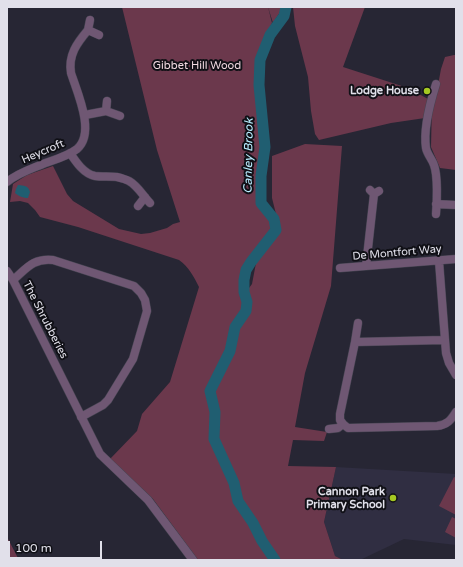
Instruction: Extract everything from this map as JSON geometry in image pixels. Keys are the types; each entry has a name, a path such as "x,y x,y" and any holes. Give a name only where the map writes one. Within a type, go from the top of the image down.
{"street":[{"name":"Heycroft","path":"7,182 13,177 70,153 78,148 84,139 85,115 70,67 74,48 88,30 90,20"},
{"path":"88,30 99,35"},
{"path":"436,84 423,126 426,150 434,164 436,173 436,214"},
{"path":"106,111 107,101"},
{"path":"85,115 106,111 120,116"},
{"path":"70,153 77,163 93,176 124,178 129,180 147,200 138,206"},
{"path":"366,266 374,192"},
{"path":"436,204 456,205"},
{"name":"De Montfort Way","path":"340,268 456,259"},
{"name":"The Shrubberies","path":"81,417 103,405 108,400 133,358 147,310 145,300 134,286 53,260 38,260 13,280 81,417 100,454 148,500 193,560"},
{"path":"439,261 444,340 447,357 456,375"},
{"path":"7,271 13,280"},
{"path":"358,323 340,414 340,420 343,424 348,428 437,426 449,422 456,412"},
{"path":"355,342 444,340"},
{"path":"329,429 338,428 343,424"}],"shaded area":[{"name":"Cannon Park Primary School","path":"336,467 456,474 456,545 404,539 360,560 343,560 335,556 324,522"}],"green space":[{"name":"Gibbet Hill Wood","path":"122,7 268,7 272,23 263,41 257,60 257,87 262,149 258,175 258,204 272,219 274,230 258,249 244,271 241,287 243,296 252,284 256,263 280,230 272,198 272,156 305,144 342,146 331,286 305,373 295,427 327,432 324,441 293,440 288,466 336,467 324,522 335,556 343,560 198,560 153,499 110,459 137,431 142,414 170,382 199,287 188,269 179,260 78,227 40,217 28,203 20,201 10,202 13,184 27,175 53,166 67,194 73,201 119,229 141,234 150,233 180,222 157,150"},
{"path":"268,7 282,7 273,23"},
{"path":"293,7 365,7 343,67 408,88 428,99 425,118 391,123 319,140 315,134 308,77 295,26"},
{"path":"456,55 456,170 440,168 431,147 432,101 438,85 445,57"},
{"path":"454,477 456,478 456,515 439,506"},
{"path":"452,517 456,519 456,538 445,532"},
{"path":"7,537 19,560 7,560"}],"water":[{"path":"18,185 26,186 28,188 30,192 28,198 21,197 15,193"}],"waterway":[{"name":"Canley Brook","path":"275,560 238,501 234,483 214,439 215,412 210,391 230,351 235,327 246,311 247,302 244,292 246,270 276,230 274,219 261,203 261,176 265,147 259,85 260,60 270,35 284,16 286,7"}],"place":[{"name":"Lodge House","path":"427,91"},
{"name":"Cannon Park Primary School","path":"393,498"}]}
